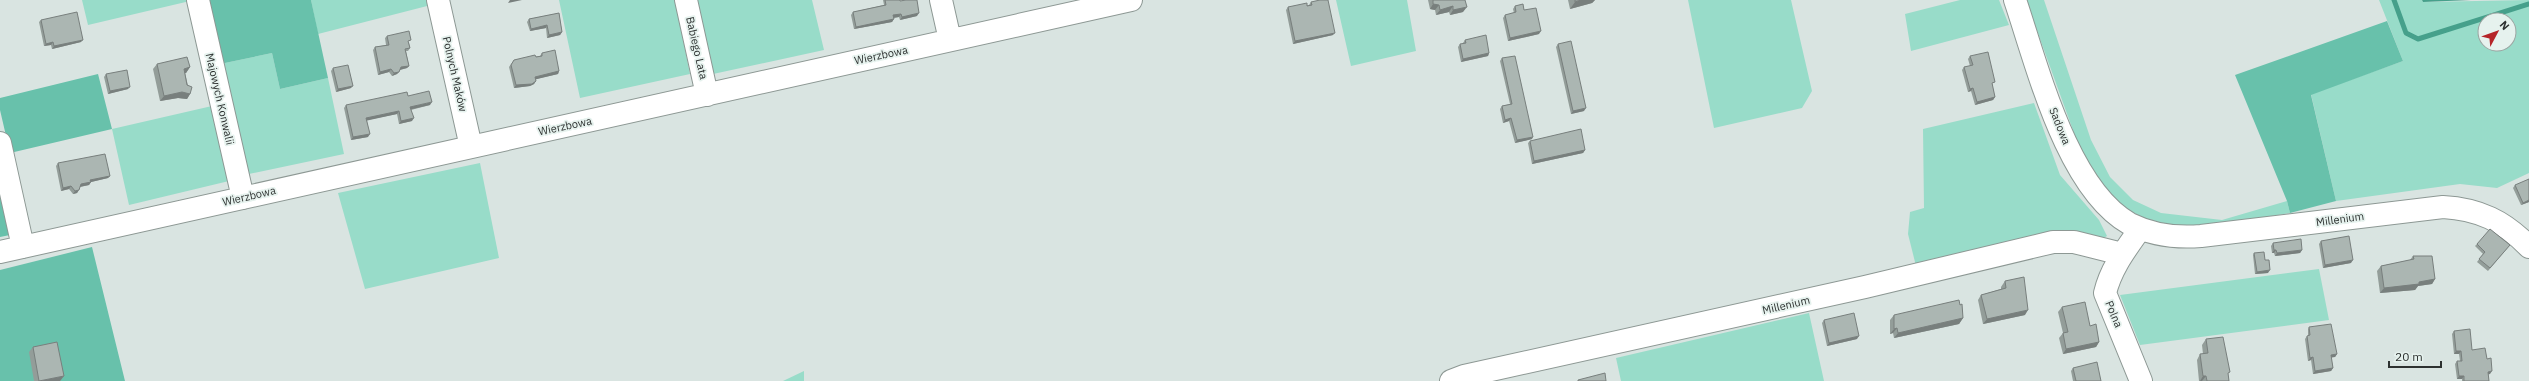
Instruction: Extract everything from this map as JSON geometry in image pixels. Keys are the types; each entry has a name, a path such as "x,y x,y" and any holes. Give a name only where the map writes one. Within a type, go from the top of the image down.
{"street":[{"name":"Majowych Konwalii","path":"198,0 243,198"},
{"name":"Polnych Maków","path":"438,0 471,147"},
{"name":"Babiego Lata","path":"686,0 707,95"},
{"path":"941,0 950,40"},
{"name":"Wierzbowa","path":"0,252 707,95 833,65 1131,0"},
{"name":"Sadowa","path":"2015,0 2058,122 2081,172 2092,190 2110,209 2140,229"},
{"path":"0,144 23,247"},
{"name":"Millenium","path":"2140,229 2168,236 2201,236 2431,207 2449,207 2463,208 2489,215 2514,232 2529,247"},
{"name":"Polna","path":"2140,229 2122,254 2108,280 2105,293 2142,381"},
{"name":"Millenium","path":"1451,381 1479,373 1865,287 2053,242 2074,242 2122,254"}],"shaded area":[{"path":"82,0 190,0 190,1 88,25"},
{"path":"206,0 311,0 328,78 280,89 272,53 220,64"},
{"path":"311,0 429,0 431,5 318,34"},
{"path":"559,0 675,0 690,74 580,98"},
{"path":"697,0 812,0 824,50 713,74"},
{"path":"1336,0 1407,0 1416,51 1351,66"},
{"path":"1688,0 1791,0 1812,91 1802,108 1714,128"},
{"path":"1960,0 1999,0 2009,25 1911,51 1905,14"},
{"path":"2026,0 2044,0 2091,140 2110,177 2133,200 2161,213 2222,220 2287,201 2290,213 2222,225 2186,227 2150,221 2121,206 2098,184 2083,158"},
{"path":"2379,0 2422,0 2423,2 2529,0 2529,173 2497,188 2460,184 2336,201 2311,94 2403,61"},
{"path":"2422,0 2471,0 2423,2"},
{"path":"2387,21 2403,61 2311,95 2336,201 2290,213 2287,201 2235,75"},
{"path":"272,53 280,89 328,78 344,154 244,175 220,64"},
{"path":"98,74 112,129 10,153 0,110 0,98"},
{"path":"2034,103 2060,175 2099,220 2107,236 2097,242 1916,266 1908,234 1910,212 1924,208 1923,129"},
{"path":"212,106 229,181 129,205 112,129"},
{"path":"480,163 499,258 365,289 338,193"},
{"path":"0,189 10,235 0,237"},
{"path":"92,247 125,381 0,381 0,270"},
{"path":"2319,269 2329,320 2140,345 2120,295"},
{"path":"1809,313 1824,381 1621,381 1616,358"},
{"path":"804,371 804,381 783,381"}],"building":[{"path":"885,0 917,0 919,13 902,17 901,14 893,15 894,19 856,27 853,12 886,5"},
{"path":"1328,0 1335,33 1295,41 1288,7 1307,3 1307,6 1312,5 1311,2"},
{"path":"1433,0 1465,0 1467,7 1453,10 1453,6 1440,10 1439,5 1433,4"},
{"path":"1523,4 1524,10 1536,8 1541,31 1510,38 1505,15 1516,12 1515,6"},
{"path":"77,12 83,40 54,46 53,42 46,44 41,20"},
{"path":"559,13 562,32 549,35 547,25 531,29 529,19"},
{"path":"409,31 411,40 408,41 410,48 405,49 409,66 401,67 399,72 394,73 391,69 380,72 375,47 389,45 387,36"},
{"path":"1486,35 1489,53 1463,59 1460,44 1466,43 1465,40"},
{"path":"1571,41 1586,108 1573,111 1558,44"},
{"path":"555,50 559,71 535,77 536,81 532,84 516,85 511,65 514,60 535,55 536,57 542,56 542,53"},
{"path":"1988,52 1995,82 1992,83 1995,97 1977,102 1973,88 1970,89 1964,67 1973,65 1970,56"},
{"path":"1515,56 1533,137 1517,140 1511,118 1505,120 1502,106 1512,104 1502,58"},
{"path":"187,57 190,67 184,69 187,85 192,87 190,94 182,92 164,96 157,64"},
{"path":"348,65 353,86 338,89 333,68"},
{"path":"127,70 130,87 110,91 106,74"},
{"path":"429,91 432,102 410,107 414,118 401,121 399,111 366,118 370,134 353,137 346,105 407,92 408,96"},
{"path":"1581,129 1585,150 1534,161 1530,141"},
{"path":"105,154 110,176 90,180 91,182 81,184 79,190 75,191 71,186 63,188 58,163"},
{"path":"2529,179 2529,200 2523,203 2515,185"},
{"path":"2490,229 2510,245 2490,268 2479,259 2485,252 2477,244"},
{"path":"2349,236 2353,260 2325,265 2321,241"},
{"path":"2301,239 2302,250 2277,253 2276,250 2274,250 2273,243"},
{"path":"2264,252 2265,260 2269,260 2270,270 2257,272 2254,253"},
{"path":"2413,256 2432,256 2435,279 2419,282 2419,284 2384,288 2381,266 2414,259"},
{"path":"2024,277 2028,310 1987,319 1981,295 2006,288 2005,281"},
{"path":"1959,300 1960,305 1962,304 1963,318 1898,333 1897,328 1894,329 1894,315"},
{"path":"2085,302 2090,326 2096,324 2099,342 2066,349 2063,333 2068,332 2062,307"},
{"path":"1854,313 1859,336 1829,343 1824,320"},
{"path":"2331,324 2337,354 2331,355 2333,368 2315,371 2313,357 2310,358 2307,336 2310,335 2309,327"},
{"path":"2470,329 2472,350 2485,348 2487,359 2491,358 2492,371 2488,372 2489,381 2464,381 2464,376 2459,376 2457,361 2462,361 2461,351 2456,351 2454,331"},
{"path":"2223,337 2230,372 2228,373 2229,381 2207,381 2206,376 2203,376 2200,354 2208,353 2206,339"},
{"path":"57,342 64,376 39,381 33,347"},
{"path":"2097,362 2101,381 2076,381 2073,368"},
{"path":"1605,373 1606,381 1578,381 1578,380"}],"waterway":[{"path":"2394,0 2406,33 2418,39 2529,4"}]}
